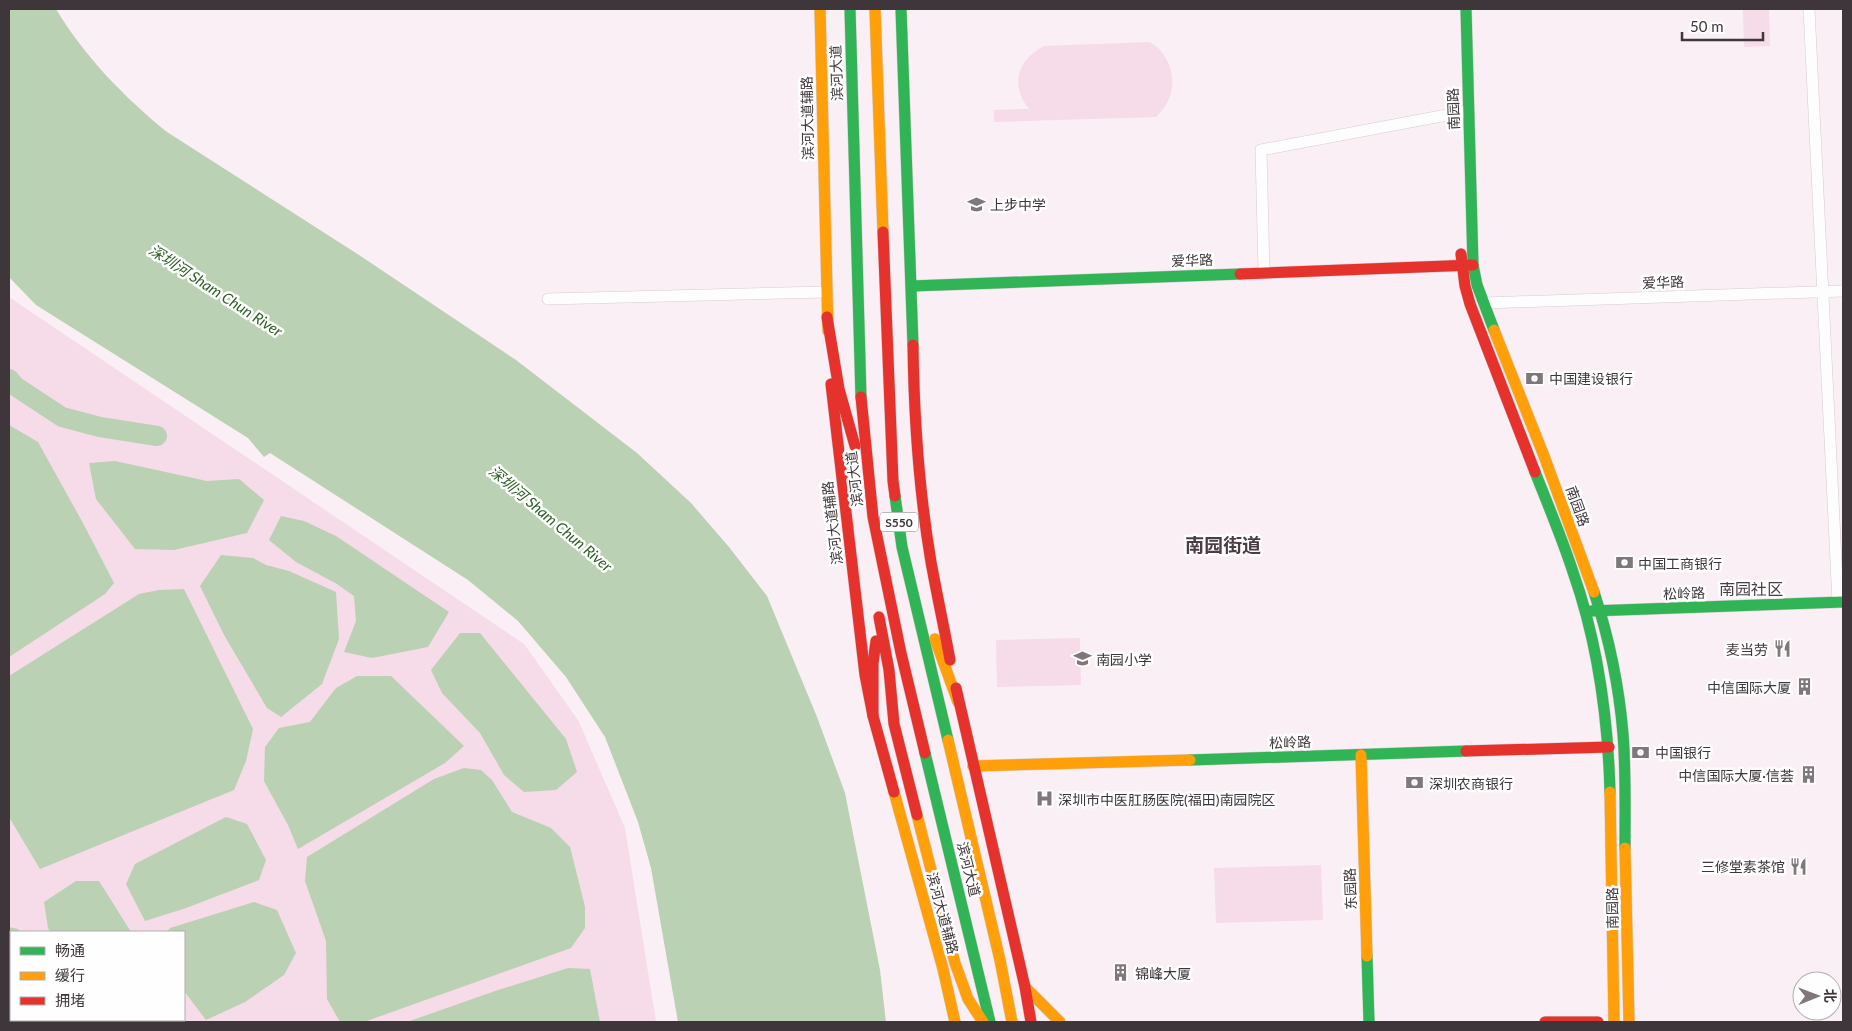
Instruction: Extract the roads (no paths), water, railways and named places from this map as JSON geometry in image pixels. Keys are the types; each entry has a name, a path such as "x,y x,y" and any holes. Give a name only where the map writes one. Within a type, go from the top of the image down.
{"main road":[{"name":"滨河大道辅路","path":"820,9 826,292 831,390 865,675 873,716 943,969 955,1022"},
{"name":"滨河大道","path":"850,9 860,381 873,517 904,662 990,1022"},
{"name":"滨河大道","path":"875,9 893,480 902,547 1000,960 1012,1022"},
{"path":"901,9 912,286 914,402 922,493 931,561 958,702 1025,987 1031,1022"},
{"name":"南园路","path":"1456,9 1463,112 1467,265 1470,304 1570,562 1586,611 1606,707 1614,1022"},
{"name":"南园路","path":"1463,112 1466,9"},
{"name":"爱华路","path":"912,286 1467,265"},
{"name":"南园路","path":"1467,265 1477,285 1544,456 1600,611 1618,698 1623,736 1629,1022"},
{"path":"827,317 839,389 873,517"},
{"path":"902,547 958,702"},
{"path":"873,716 874,664 879,617 879,548"},
{"name":"松岭路","path":"1586,611 1841,602"},
{"path":"879,617 889,670 894,724 955,963 968,999 983,1022"},
{"name":"松岭路","path":"973,766 1608,748"},
{"name":"东园路","path":"1361,755 1369,1022"},
{"path":"1025,987 1060,1022"},
{"path":"1545,1022 1598,1022"}],"street":[{"path":"1809,9 1841,602"},
{"path":"1264,272 1262,150 1463,112"},
{"name":"爱华路","path":"1484,303 1843,291"},
{"path":"548,299 826,292"}],"water":[{"name":"深圳河 Sham Chun River","path":"9,9 56,9 67,27 106,75 167,132 359,255 516,360 637,453 691,503 729,547 767,596 817,717 845,793 880,970 886,1022 678,1022 651,868 638,822 605,737 566,677 518,621 468,580 270,453 264,457 248,438 36,305 9,277"},
{"path":"9,425 38,442 114,583 105,594 9,657"},
{"path":"115,461 207,481 239,479 264,500 247,533 174,550 135,549 96,499 89,463"},
{"path":"281,516 304,521 336,536 449,612 428,647 372,658 344,652 356,621 354,596 337,584 296,562 269,540"},
{"path":"221,555 253,558 266,565 289,571 336,592 339,639 322,684 281,717 267,708 224,635 200,586"},
{"path":"184,589 253,729 246,761 234,790 40,869 9,817 9,676 139,594 159,590"},
{"path":"460,633 480,633 566,739 577,772 556,790 524,792 504,775 480,733 442,693 431,670"},
{"path":"357,676 391,676 464,746 445,763 298,849 288,825 264,781 265,747 279,728 310,722 336,688"},
{"path":"464,768 481,770 492,780 512,812 551,828 570,847 585,907 585,928 571,948 364,1022 340,1022 327,999 326,941 305,881 307,857 434,779"},
{"path":"226,817 247,824 266,860 259,880 186,908 145,921 126,884 135,864"},
{"path":"76,881 99,881 130,931 50,931 48,928 44,902"},
{"path":"254,902 277,910 296,953 284,975 245,1002 206,1020 185,992 185,931 168,931 170,928"},
{"path":"9,927 19,931 10,931 10,1021 77,1022 9,1022"},
{"path":"568,968 590,969 600,1022 407,1022 495,991"},
{"path":"102,1021 178,1022 102,1022"}],"waterway":[{"path":"9,379 15,386 62,417 100,427 157,436"}],"place":[{"name":"上步中学","path":"976,204"},
{"name":"中国建设银行","path":"1535,378"},
{"name":"中国工商银行","path":"1624,563"},
{"name":"麦当劳","path":"1782,649"},
{"name":"南园小学","path":"1082,659"},
{"name":"中信国际大厦","path":"1805,687"},
{"name":"中国银行","path":"1641,752"},
{"name":"中信国际大厦·信荟","path":"1808,775"},
{"name":"深圳农商银行","path":"1415,783"},
{"name":"深圳市中医肛肠医院(福田)南园院区","path":"1044,799"},
{"name":"三修堂素茶馆","path":"1799,866"},
{"name":"锦峰大厦","path":"1121,973"}],"district":[{"name":"南园街道","path":"1223,544"},
{"name":"南园社区","path":"1751,588"}]}
